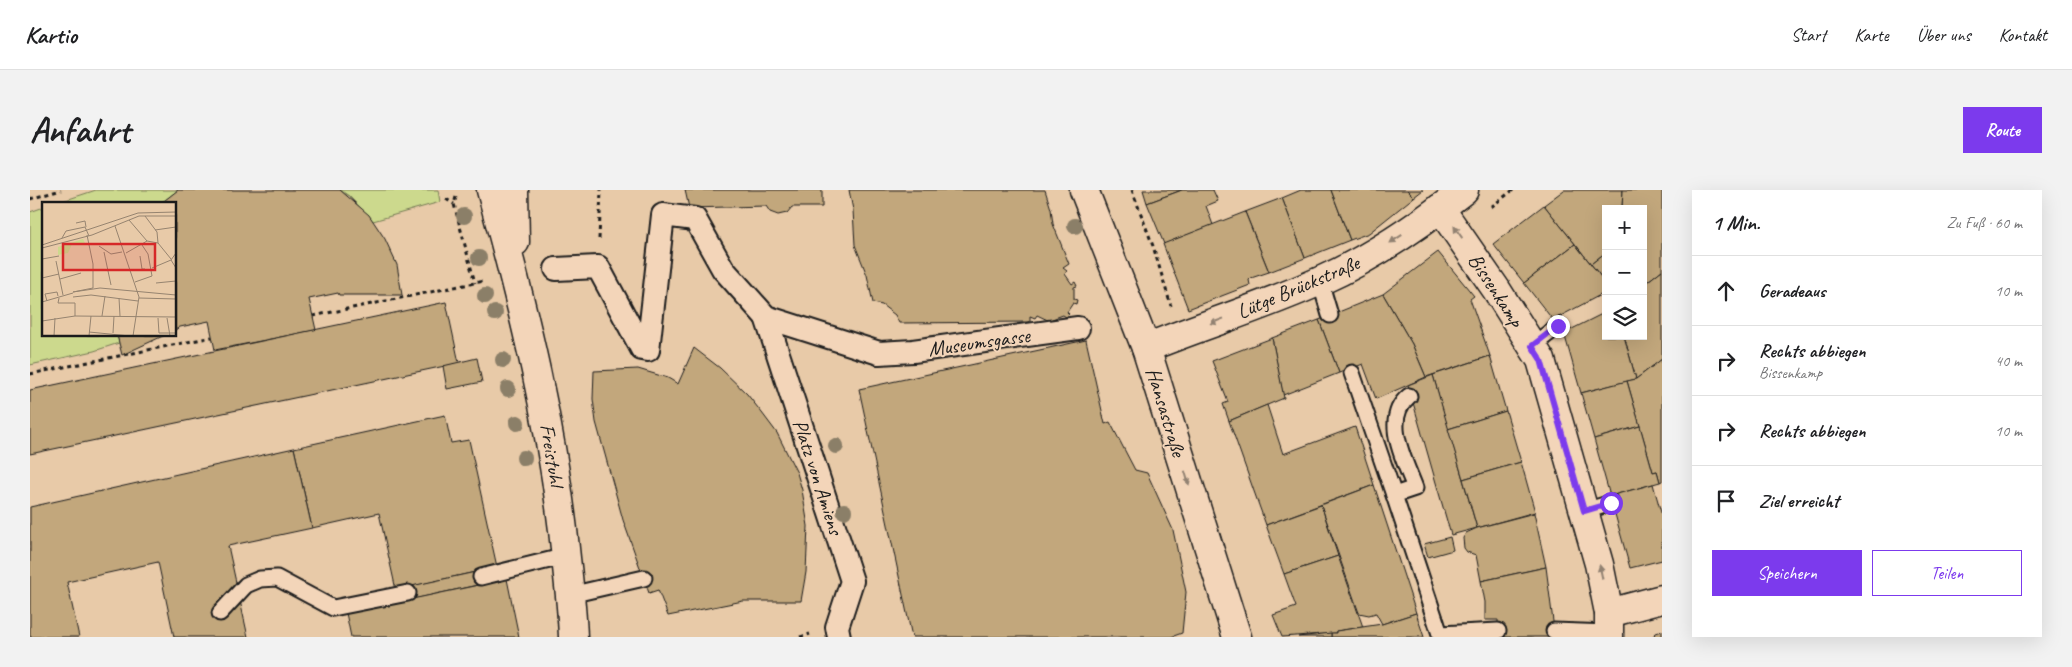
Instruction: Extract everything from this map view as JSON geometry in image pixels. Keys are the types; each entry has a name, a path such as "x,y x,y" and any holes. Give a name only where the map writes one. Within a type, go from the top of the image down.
{"street":[{"name":"Freistuhl","path":"491,190 515,276 540,383 556,472 573,637"},
{"name":"Freistuhl","path":"514,190 515,276"},
{"name":"Hansastraße","path":"1084,190 1146,348 1237,637"},
{"name":"Lütge Brückstraße","path":"1146,348 1320,281 1365,259 1464,190"},
{"name":"Bissenkamp","path":"1440,208 1496,289 1541,360 1600,564 1609,628"},
{"name":"Platz von Amiens","path":"598,266 642,349 648,350 663,214 694,219 723,269 766,317 852,581 837,627 839,637"},
{"path":"556,269 598,266"},
{"name":"Museumsgasse","path":"766,317 879,352 913,352 1078,328"},
{"path":"1609,628 1662,599"}],"lane":[{"path":"1320,281 1330,315"},
{"path":"1532,346 1558,326"},
{"path":"1352,373 1440,634 1498,631"},
{"path":"1394,495 1415,488 1395,430 1395,418 1398,409 1409,396"},
{"path":"1584,511 1611,503"},
{"path":"481,577 566,556"},
{"path":"220,613 246,585 260,579 277,578 333,608 408,593"},
{"path":"570,595 644,578"},
{"path":"1554,631 1609,628"}],"path":[{"path":"30,199 61,190"},
{"path":"598,266 601,190"},
{"path":"1132,190 1153,246 1171,307"},
{"path":"456,197 454,204 475,283"},
{"path":"446,199 454,204"},
{"path":"313,316 487,281"},
{"path":"30,374 212,337"}],"green space":[{"path":"96,190 178,190 163,202 60,202"},
{"path":"340,190 438,190 440,202 373,221 349,196"},
{"path":"42,208 42,336 117,336 119,343 94,351 30,365 30,212"}],"building":[{"path":"178,190 340,190 369,215 385,239 397,265 402,295 339,295 338,293 309,299 316,330 215,350 209,321 176,329 176,202 163,202"},
{"path":"685,190 822,190 822,207 792,207 787,213 778,215 770,212 766,206 689,208"},
{"path":"849,190 1045,190 1053,224 1069,264 1063,268 1067,271 1065,274 1072,284 1075,282 1077,286 1074,287 1076,304 1073,303 1066,317 1063,315 1052,319 1052,322 1037,315 1035,318 1030,316 1030,322 899,323 895,315 882,305 873,303 867,275 855,245 853,210"},
{"path":"1143,190 1182,190 1147,203"},
{"path":"1182,190 1213,190 1218,201 1206,206 1213,225 1164,244 1147,203"},
{"path":"1301,190 1331,190 1350,240 1305,258 1282,198"},
{"path":"1331,190 1407,190 1414,197 1369,233 1350,240"},
{"path":"1407,190 1423,190 1414,197"},
{"path":"1564,190 1623,190 1622,205 1602,205 1602,255 1591,264 1544,205"},
{"path":"1623,190 1662,190 1662,270 1647,282 1647,205 1622,205"},
{"path":"1282,198 1305,258 1269,272 1245,212"},
{"path":"1544,205 1575,244 1524,283 1493,244"},
{"path":"1245,212 1269,272 1251,278 1249,280 1250,285 1188,309 1163,244"},
{"path":"1575,244 1602,278 1602,294 1553,320 1524,283"},
{"path":"1438,252 1474,296 1470,299 1490,356 1426,377 1412,344 1383,294"},
{"path":"1602,255 1602,278 1591,264"},
{"path":"1662,270 1662,359 1636,379 1625,340 1647,340 1647,282"},
{"path":"1383,294 1412,344 1426,377 1376,399 1363,364 1339,373 1319,320"},
{"path":"446,302 459,363 30,454 30,390"},
{"path":"1602,314 1602,340 1625,340 1636,379 1581,393 1564,333"},
{"path":"1319,320 1339,373 1283,395 1272,338"},
{"path":"117,336 163,336 122,355"},
{"path":"1272,338 1284,398 1229,421 1223,404 1228,402 1212,361"},
{"path":"1086,340 1105,424 1110,422 1135,470 1147,473 1173,530 1186,592 1182,633 1171,637 912,637 859,389"},
{"path":"694,348 720,368 747,394 777,433 797,473 808,526 806,572 801,601 743,601 668,616 658,590 649,593 623,520 596,422 593,399 594,371 638,369 668,378 678,384"},
{"path":"1490,356 1506,411 1448,429 1433,375"},
{"path":"477,358 482,382 447,389 443,366"},
{"path":"1662,359 1662,481 1660,482 1657,471 1653,472 1627,381 1636,379"},
{"path":"1433,375 1477,528 1451,535 1408,385"},
{"path":"1627,381 1640,426 1594,439 1581,393"},
{"path":"1267,405 1283,454 1355,427 1374,485 1266,525 1229,421"},
{"path":"1506,411 1521,462 1463,479 1448,429"},
{"path":"445,415 451,443 469,440 497,567 396,590 379,513 312,528 294,448"},
{"path":"1640,426 1653,472 1657,471 1660,482 1610,496 1594,439"},
{"path":"294,448 312,528 228,546 248,637 174,637 158,562 67,582 79,637 30,637 30,507"},
{"path":"1521,462 1535,512 1477,528 1463,479"},
{"path":"1653,484 1662,516 1662,560 1630,568 1610,496"},
{"path":"1374,485 1416,613 1382,624 1376,613 1369,615 1359,613 1321,505"},
{"path":"1321,505 1338,556 1284,574 1266,525"},
{"path":"1534,513 1546,567 1481,581 1476,555 1467,552 1464,548 1463,538 1466,533 1477,528"},
{"path":"1450,537 1453,550 1428,557 1424,544"},
{"path":"1338,556 1363,627 1336,631 1336,633 1282,637 1273,615 1296,607 1284,574"},
{"path":"1546,567 1555,637 1498,637 1498,620 1485,620 1485,602 1481,581"},
{"path":"480,571 482,584 409,600 407,587"},
{"path":"507,579 519,637 351,637 346,613"},
{"path":"1416,613 1424,637 1331,637 1331,633 1336,633 1336,631 1382,624"},
{"path":"1662,631 1662,637 1652,637 1656,633"},
{"path":"1331,633 1331,637 1298,637"}],"route":[{"path":"1558,326 1532,346 1541,360 1584,511 1611,503"}]}
